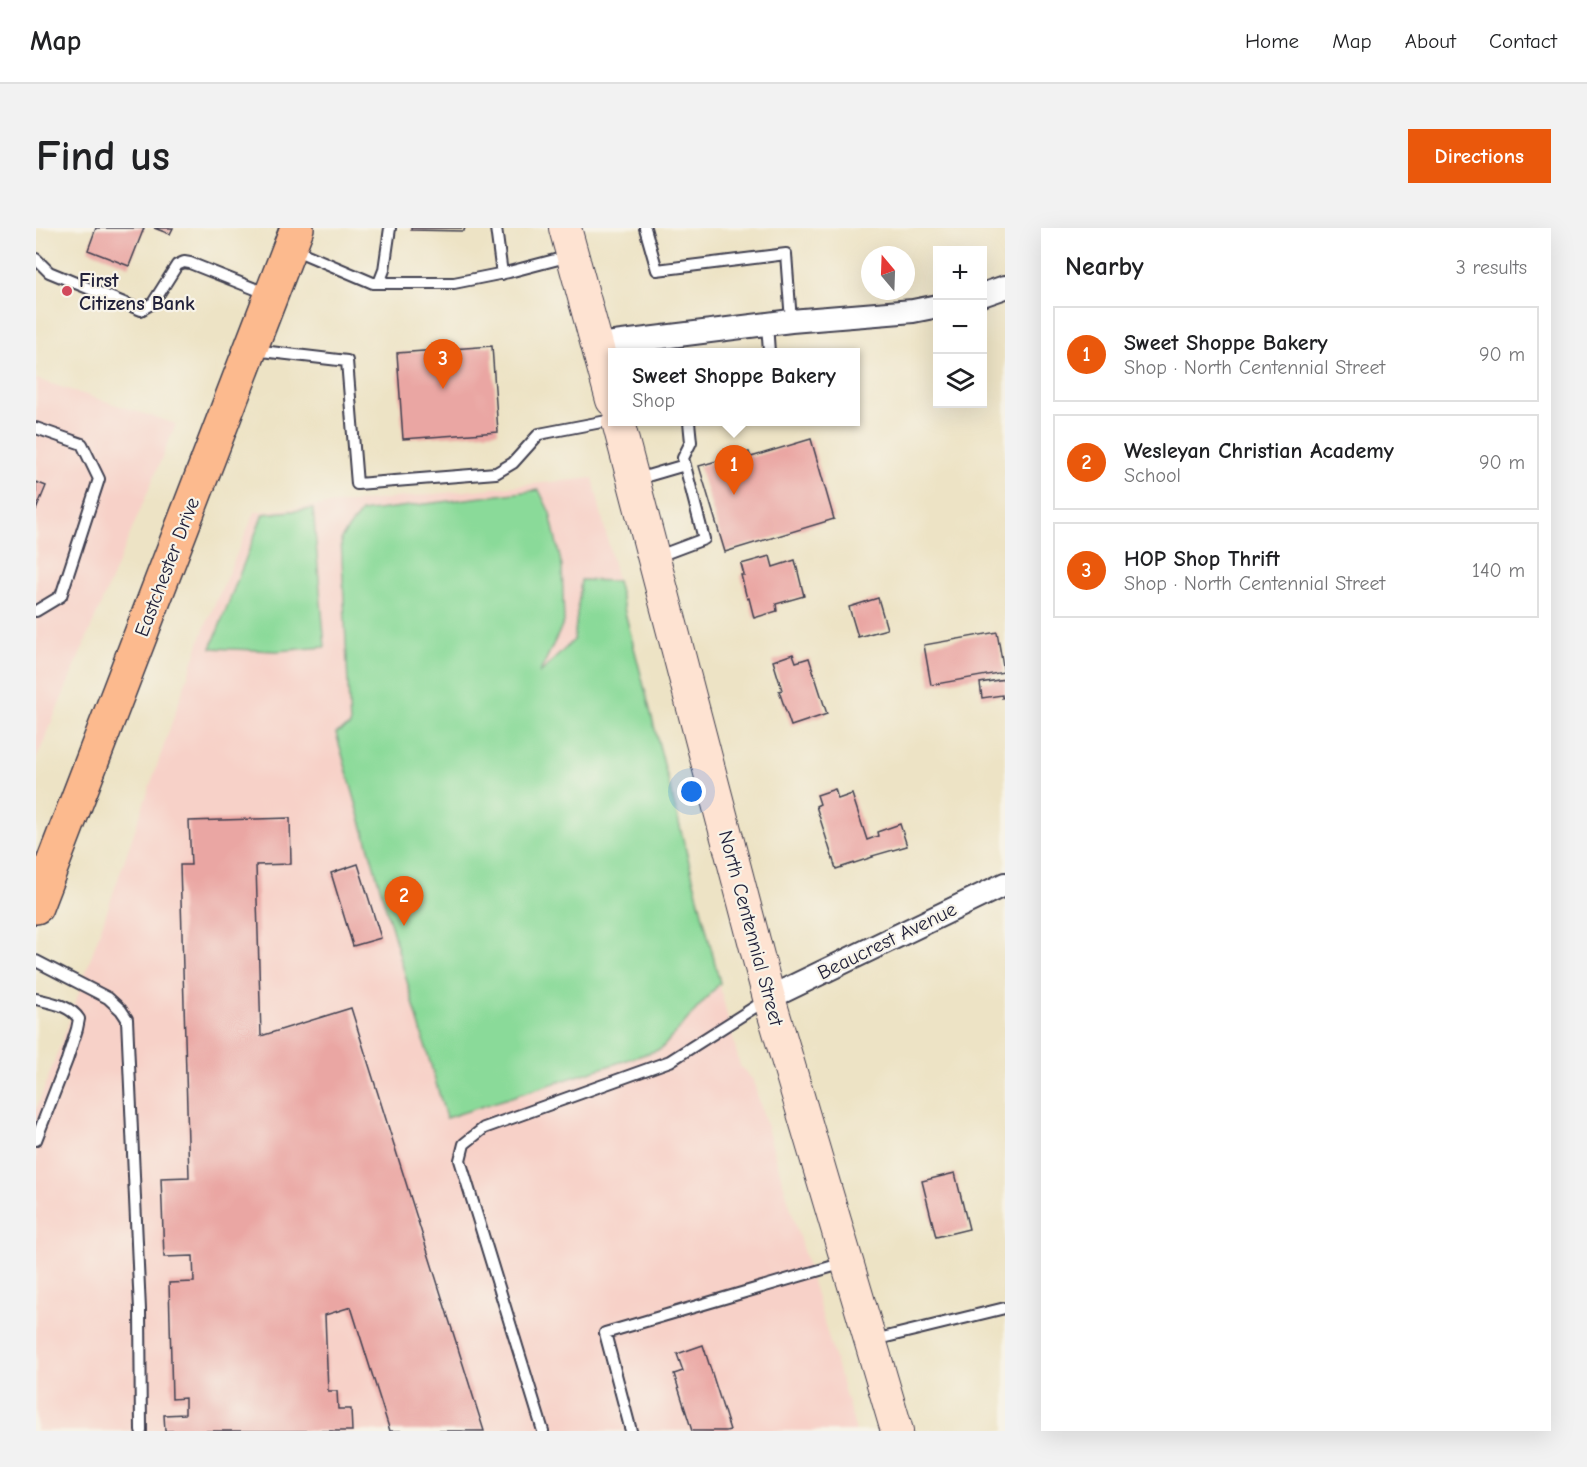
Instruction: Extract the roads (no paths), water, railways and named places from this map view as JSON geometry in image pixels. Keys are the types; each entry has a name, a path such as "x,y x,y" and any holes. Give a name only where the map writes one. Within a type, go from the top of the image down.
{"main road":[{"name":"Eastchester Drive","path":"36,907 294,238"},
{"path":"569,242 608,384"},
{"name":"North Centennial Street","path":"619,426 769,998 897,1431"}],"street":[{"path":"987,293 1005,287"},
{"path":"598,345 791,321 933,307"},
{"name":"Beaucrest Avenue","path":"769,998 1005,884"}],"lane":[{"path":"379,283 384,270 390,228"},
{"path":"496,228 502,274"},
{"path":"645,228 657,270 786,254 791,321"},
{"path":"294,238 373,283 454,283 502,274 569,242"},
{"path":"36,259 49,272 141,310 153,303 177,265 184,262 271,295"},
{"path":"767,324 769,348"},
{"path":"250,350 347,361 357,484 496,473 513,463 539,434 608,421"},
{"path":"654,557 704,539 683,458 691,442 689,426"},
{"path":"36,428 82,444 99,479 61,596 36,611"},
{"path":"634,480 685,465"},
{"path":"36,961 108,998 127,1019 140,1310 141,1431"},
{"path":"543,1431 460,1160 464,1144 484,1128 670,1061 769,998"},
{"path":"36,999 67,1008 79,1019 67,1060 36,1140"},
{"path":"631,1431 604,1333 847,1263"},
{"path":"870,1341 1005,1308"}],"place":[{"name":"First Citizens Bank","path":"67,291"},
{"name":"HOP Shop Thrift","path":"443,389"},
{"name":"Sweet Shoppe Bakery","path":"734,495"},
{"name":"Wesleyan Christian Academy","path":"404,926"}]}
